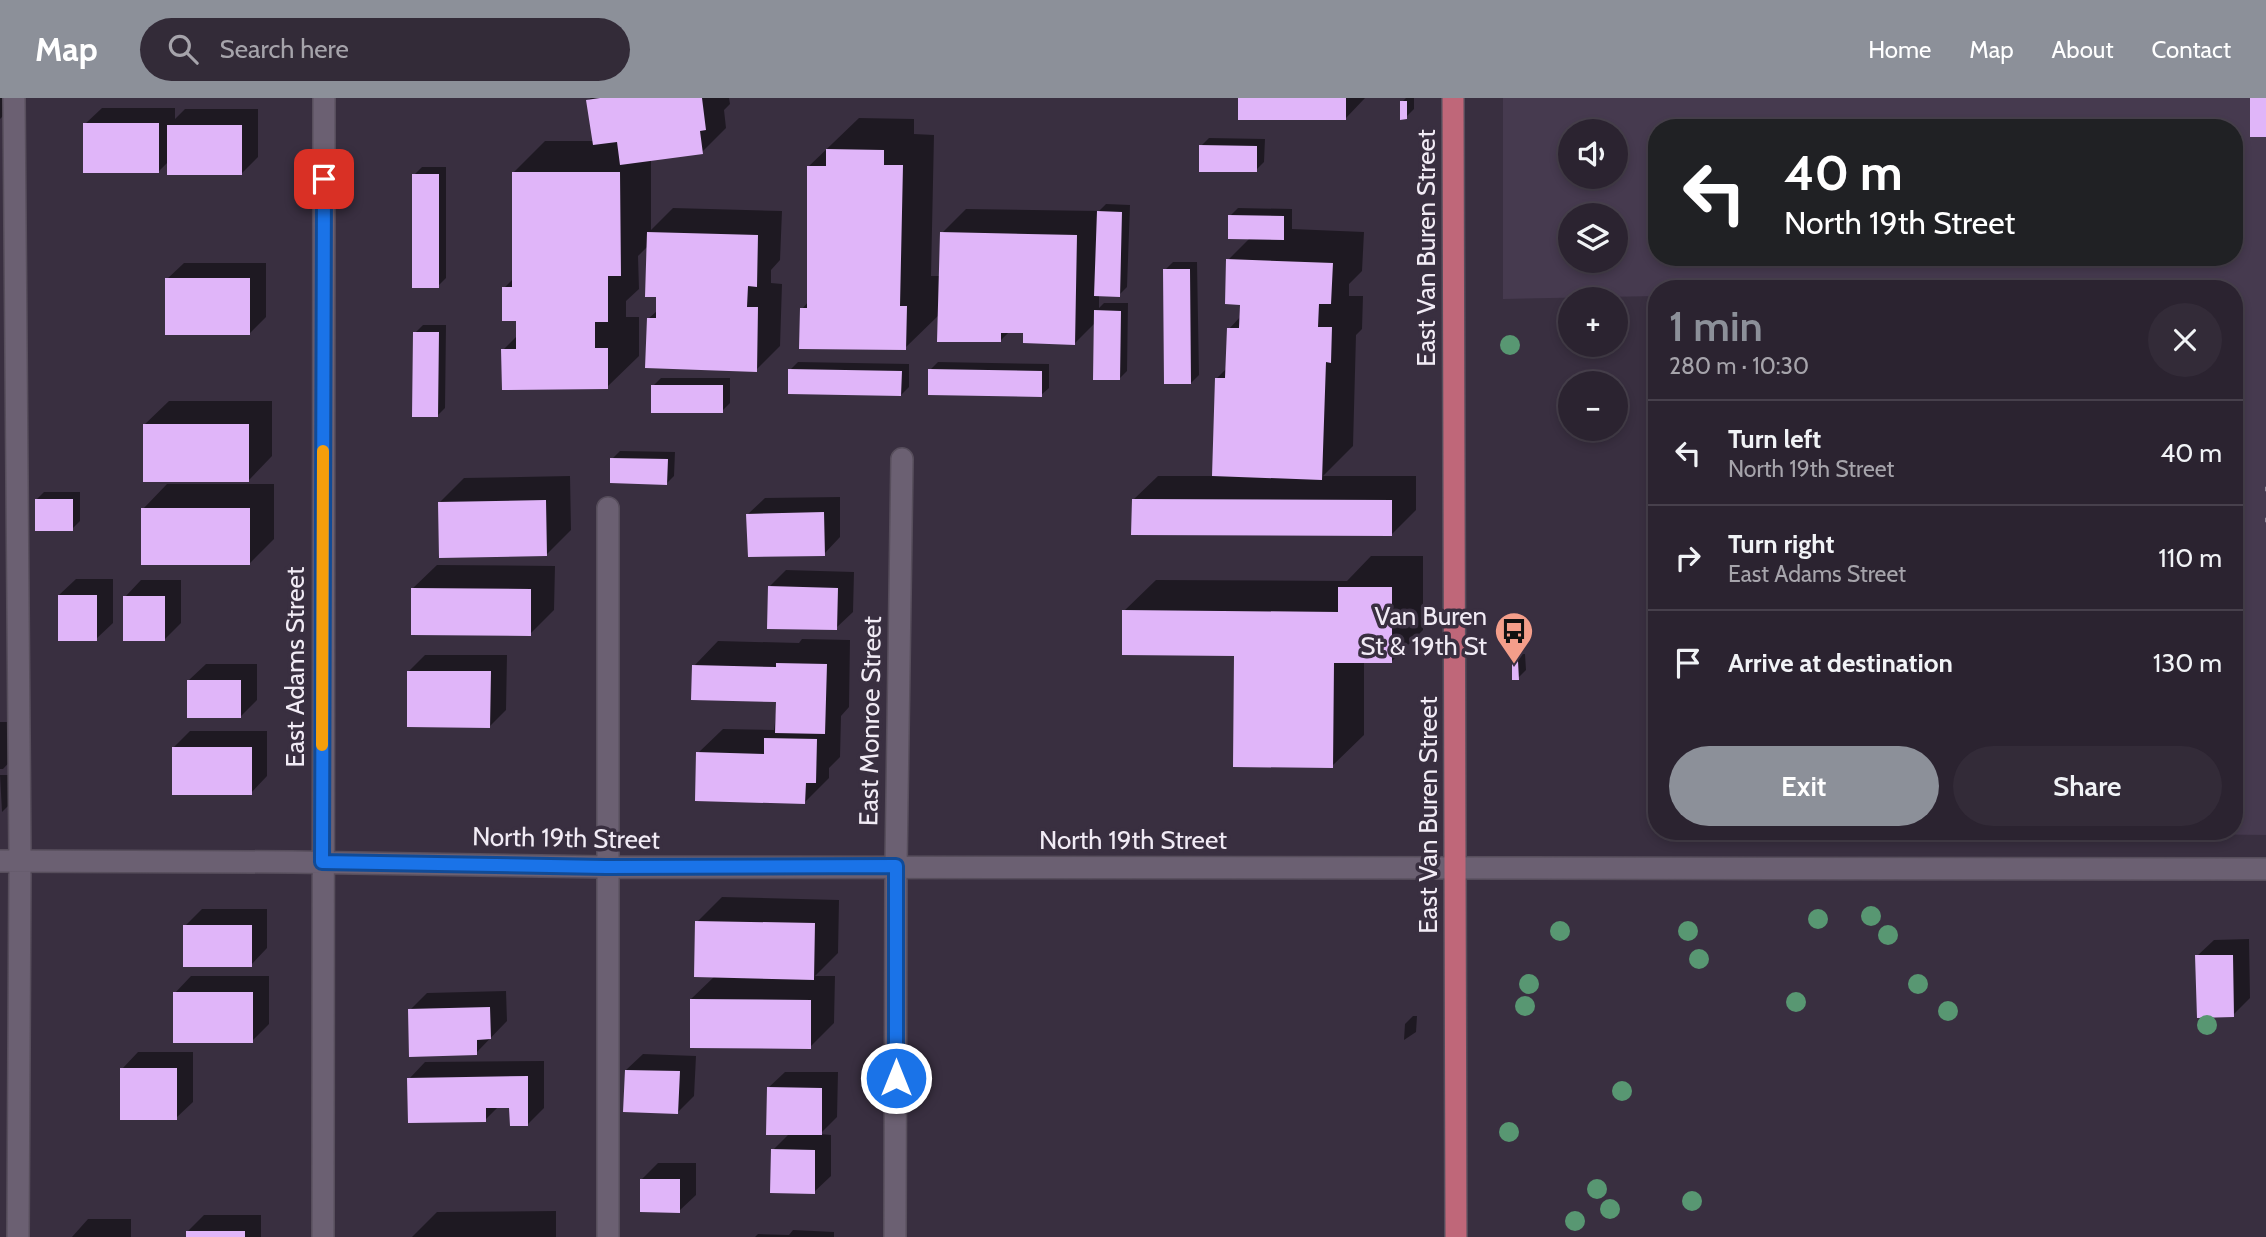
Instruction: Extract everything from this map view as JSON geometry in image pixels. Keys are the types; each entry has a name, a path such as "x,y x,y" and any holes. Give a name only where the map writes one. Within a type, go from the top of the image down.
{"main road":[{"name":"East Van Buren Street","path":"1453,98 1457,870 1455,1237"}],"street":[{"path":"14,98 10,861 18,1237"},
{"name":"East Adams Street","path":"323,1237 324,98"},
{"name":"East Monroe Street","path":"895,1237 896,866 902,459"},
{"path":"608,508 608,1237"},
{"name":"North 19th Street","path":"10,861 322,862 606,867 2266,870"}],"shaded area":[{"path":"1503,98 2266,98 2266,835 2243,835 2243,280 1648,280 1648,296 1628,297 1628,287 1558,287 1558,298 1503,299"}],"building":[{"path":"702,98 706,130 700,131 703,154 620,165 617,142 593,145 586,100"},
{"path":"1238,98 1346,98 1346,120 1238,120"},
{"path":"2250,98 2266,98 2266,137 2250,137"},
{"path":"1400,101 1407,101 1407,119 1400,120"},
{"path":"83,123 159,123 159,173 83,173"},
{"path":"167,125 242,125 242,175 167,175"},
{"path":"1199,145 1257,146 1257,172 1199,172"},
{"path":"826,149 884,150 884,165 903,165 900,306 907,306 906,350 799,349 800,308 807,308 807,166 826,166"},
{"path":"512,172 620,172 621,276 608,276 608,322 595,322 595,348 608,348 608,389 502,390 501,349 516,349 516,321 502,321 502,287 512,287"},
{"path":"412,174 439,174 439,288 412,288"},
{"path":"1097,211 1122,212 1120,297 1094,296"},
{"path":"1228,215 1284,216 1284,240 1228,239"},
{"path":"647,232 758,235 757,287 748,286 747,307 758,307 757,372 645,368 647,318 656,318 656,297 645,297"},
{"path":"940,232 1077,235 1075,345 1023,343 1023,333 1001,333 1001,342 937,342"},
{"path":"1226,259 1333,263 1331,304 1319,304 1318,327 1332,327 1331,363 1326,362 1322,480 1212,476 1215,378 1225,378 1227,328 1239,328 1240,305 1225,304"},
{"path":"1163,269 1190,269 1191,384 1164,384"},
{"path":"165,278 250,278 250,335 165,335"},
{"path":"1094,310 1121,311 1120,380 1093,380"},
{"path":"413,332 439,332 438,417 412,417"},
{"path":"788,369 902,371 901,396 788,394"},
{"path":"928,369 1042,371 1042,397 928,395"},
{"path":"651,385 723,385 723,413 651,413"},
{"path":"143,424 249,424 249,482 143,482"},
{"path":"610,458 668,459 667,485 610,483"},
{"path":"35,499 73,499 73,531 35,531"},
{"path":"1132,499 1392,500 1392,536 1131,535"},
{"path":"546,500 547,556 439,558 438,502"},
{"path":"141,508 250,508 250,565 141,565"},
{"path":"824,512 825,556 748,557 746,514"},
{"path":"768,586 838,588 837,630 767,629"},
{"path":"1338,587 1392,587 1392,663 1334,663 1333,768 1233,767 1234,656 1122,655 1122,610 1338,612"},
{"path":"411,588 531,589 531,636 411,635"},
{"path":"58,595 97,595 97,641 58,641"},
{"path":"123,596 165,596 165,641 123,641"},
{"path":"1512,661 1518,661 1519,680 1512,680"},
{"path":"776,663 827,664 825,734 775,733 776,702 691,700 692,665 776,667"},
{"path":"407,671 491,671 490,728 407,727"},
{"path":"187,680 241,680 241,718 187,718"},
{"path":"764,738 817,739 816,783 806,783 805,804 695,801 696,752 764,754"},
{"path":"172,747 252,747 252,795 172,795"},
{"path":"695,921 815,923 814,980 694,977"},
{"path":"183,925 252,925 252,967 183,967"},
{"path":"2195,955 2233,955 2234,1017 2197,1018"},
{"path":"173,992 253,992 253,1043 173,1043"},
{"path":"690,999 811,1000 811,1049 690,1048"},
{"path":"490,1007 491,1039 477,1040 477,1055 409,1057 408,1009"},
{"path":"120,1068 177,1068 177,1120 120,1120"},
{"path":"625,1070 680,1071 678,1114 623,1112"},
{"path":"528,1076 528,1126 510,1126 509,1108 486,1108 486,1122 408,1123 407,1078"},
{"path":"767,1087 822,1088 822,1135 766,1135"},
{"path":"771,1149 815,1150 815,1194 770,1193"},
{"path":"640,1179 680,1179 680,1213 640,1212"},
{"path":"186,1231 245,1231 245,1237 186,1237"}],"slow traffic":[{"path":"322,745 323,451"}],"place":[{"name":"Van Buren St & 19th St","path":"1514,665"}],"route":[{"path":"324,179 322,862 606,867 896,866 896,1078"}]}
